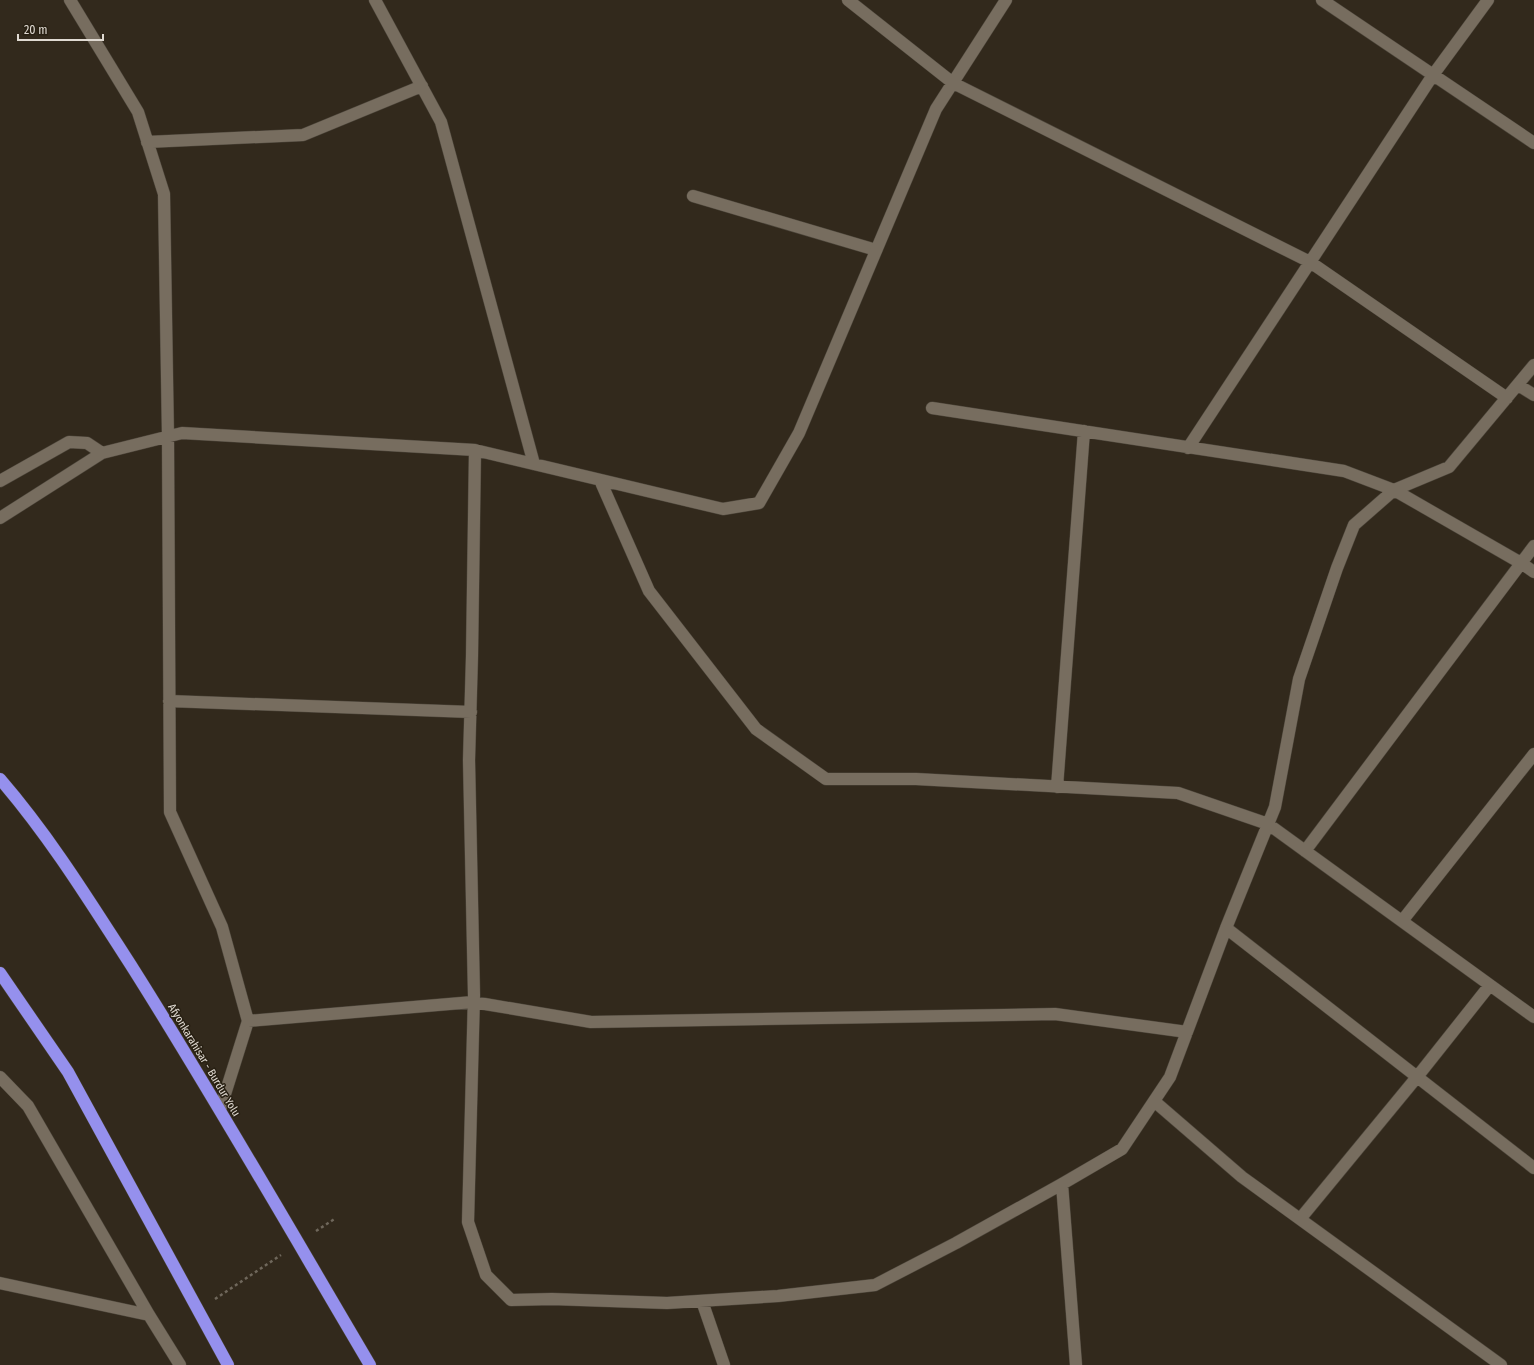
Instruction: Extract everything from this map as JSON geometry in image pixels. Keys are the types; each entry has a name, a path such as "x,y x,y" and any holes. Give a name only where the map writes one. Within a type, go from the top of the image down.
{"highway":[{"name":"Afyonkarahisar - Burdur Yolu","path":"0,779 19,801 84,894 180,1042 370,1365"},
{"path":"0,973 68,1072 228,1365"}],"street":[{"path":"70,0 138,112 164,194 168,437 170,812 222,927 248,1021 220,1110"},
{"path":"375,0 441,122 534,464"},
{"path":"848,0 953,83 1310,262 1507,398"},
{"path":"0,518 102,453 182,433 475,450 723,509 759,503 799,433 936,109 1006,0"},
{"path":"1322,0 1534,143"},
{"path":"1188,448 1433,75 1488,0"},
{"path":"147,142 303,135 422,86"},
{"path":"693,196 876,250"},
{"path":"475,450 469,760 473,1002 468,1222 486,1275 511,1300 552,1299 667,1303 778,1296 875,1285 956,1243 1122,1149 1170,1077 1226,928 1275,807 1299,679 1336,568 1354,525 1394,490 1449,467 1534,365"},
{"path":"1518,385 1534,396"},
{"path":"932,408 1344,471 1394,490 1521,562 1534,572"},
{"path":"1057,787 1084,431"},
{"path":"0,481 69,442 87,443 102,453"},
{"path":"600,480 649,591 756,729 826,779 916,779 1178,793 1268,824 1534,1017"},
{"path":"1305,851 1534,546"},
{"path":"169,701 471,712"},
{"path":"1402,921 1534,754"},
{"path":"1226,928 1534,1168"},
{"path":"1300,1219 1417,1077 1490,985"},
{"path":"248,1021 473,1002 591,1022 1055,1014 1187,1032"},
{"path":"0,1077 28,1106 149,1315 180,1365"},
{"path":"1154,1101 1242,1177 1501,1365"},
{"path":"1062,1184 1076,1365"},
{"path":"0,1283 149,1315"},
{"path":"702,1301 724,1365"}],"path":[{"path":"198,1310 336,1218"}]}
